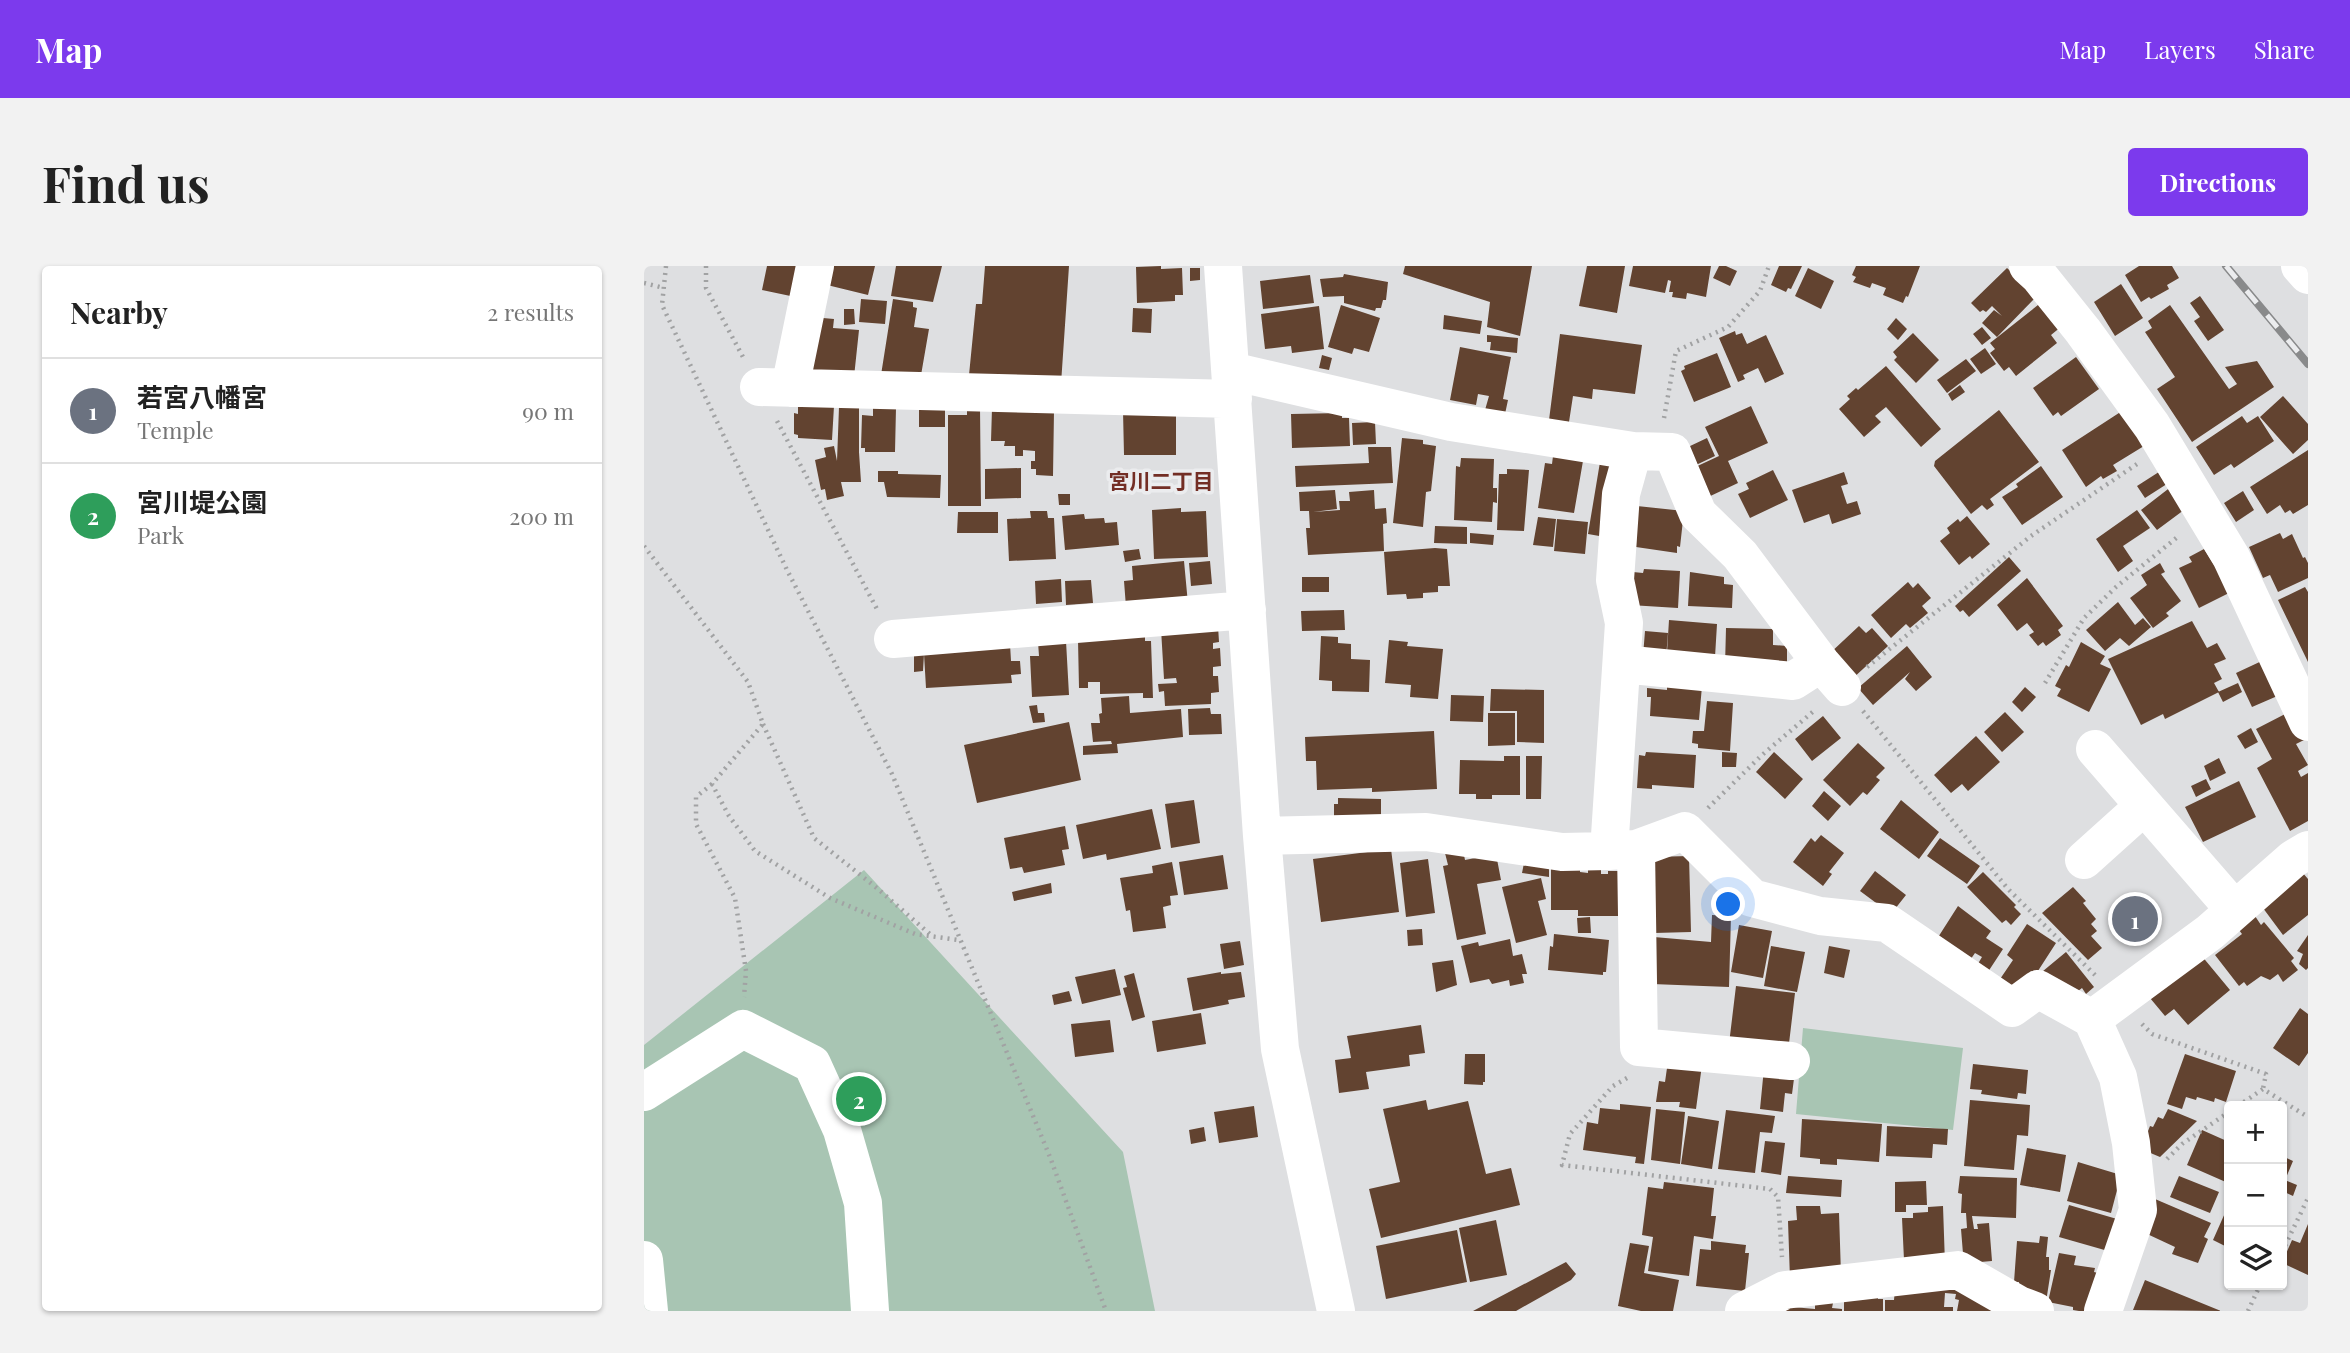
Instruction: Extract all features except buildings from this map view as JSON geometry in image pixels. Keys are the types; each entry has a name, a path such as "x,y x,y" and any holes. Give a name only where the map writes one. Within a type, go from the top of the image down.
{"street":[{"path":"815,266 774,388 1232,385 1633,451 1672,452 1698,514 1740,555 1832,675 1793,681 1622,664"},
{"path":"1223,266 1262,836 1280,1049 1336,1311"},
{"path":"2028,266 2083,331 2164,446 2231,556 2308,722"},
{"path":"2300,266 2308,275"},
{"path":"1633,451 1621,494 1615,580 1624,623 1622,850 1639,1047 1791,1061"},
{"path":"893,639 1247,610"},
{"path":"2095,749 2234,909"},
{"path":"2084,860 2144,806"},
{"path":"1262,836 1426,832 1562,852 1622,850 1685,831 1752,898 1820,916 1887,923 2012,1008 2038,989 2106,1009"},
{"path":"2106,1009 2210,932 2292,859 2308,850"},
{"path":"2103,1311 2138,1210 2131,1143 2106,1009"},
{"path":"644,1092 743,1029 811,1064 842,1130 863,1203 870,1311"},
{"path":"644,1260 649,1311"},
{"path":"1744,1311 1785,1290 1958,1270 2019,1305 2035,1311"}],"path":[{"path":"666,266 662,306 787,570 892,774 1050,1157 1106,1311"},
{"path":"706,266 706,288 774,388 893,639"},
{"path":"1633,451 1661,436 1676,351 1728,327 1760,291 1769,266"},
{"path":"644,283 664,288"},
{"path":"1685,831 1762,755 1832,675 2164,446"},
{"path":"2045,682 2084,618 2116,587 2206,516"},
{"path":"644,546 748,682 763,724 814,838 931,936"},
{"path":"1832,675 2106,1009 2152,1034 2266,1074 2263,1089 2245,1101"},
{"path":"743,1029 746,971 735,898 696,824 696,796 712,785 763,724"},
{"path":"712,785 729,816 755,851 830,898 915,934 959,941"},
{"path":"1639,1047 1636,1073 1612,1086 1570,1134 1562,1165 1770,1189 1778,1197 1785,1290"},
{"path":"2263,1089 2308,1117"},
{"path":"2136,1189 2182,1144 2224,1115"},
{"path":"2287,1242 2308,1198"},
{"path":"2248,1311 2258,1290"}],"green space":[{"path":"864,870 1123,1152 1155,1311 644,1311 644,1045"},
{"path":"1803,1028 1963,1048 1953,1130 1796,1114"}],"railway":[{"path":"2226,266 2308,364"}],"place":[{"name":"若宮八幡宮","path":"2135,919"},
{"name":"宮川堤公園","path":"859,1099"}],"district":[{"name":"宮川二丁目","path":"1161,480"}]}
